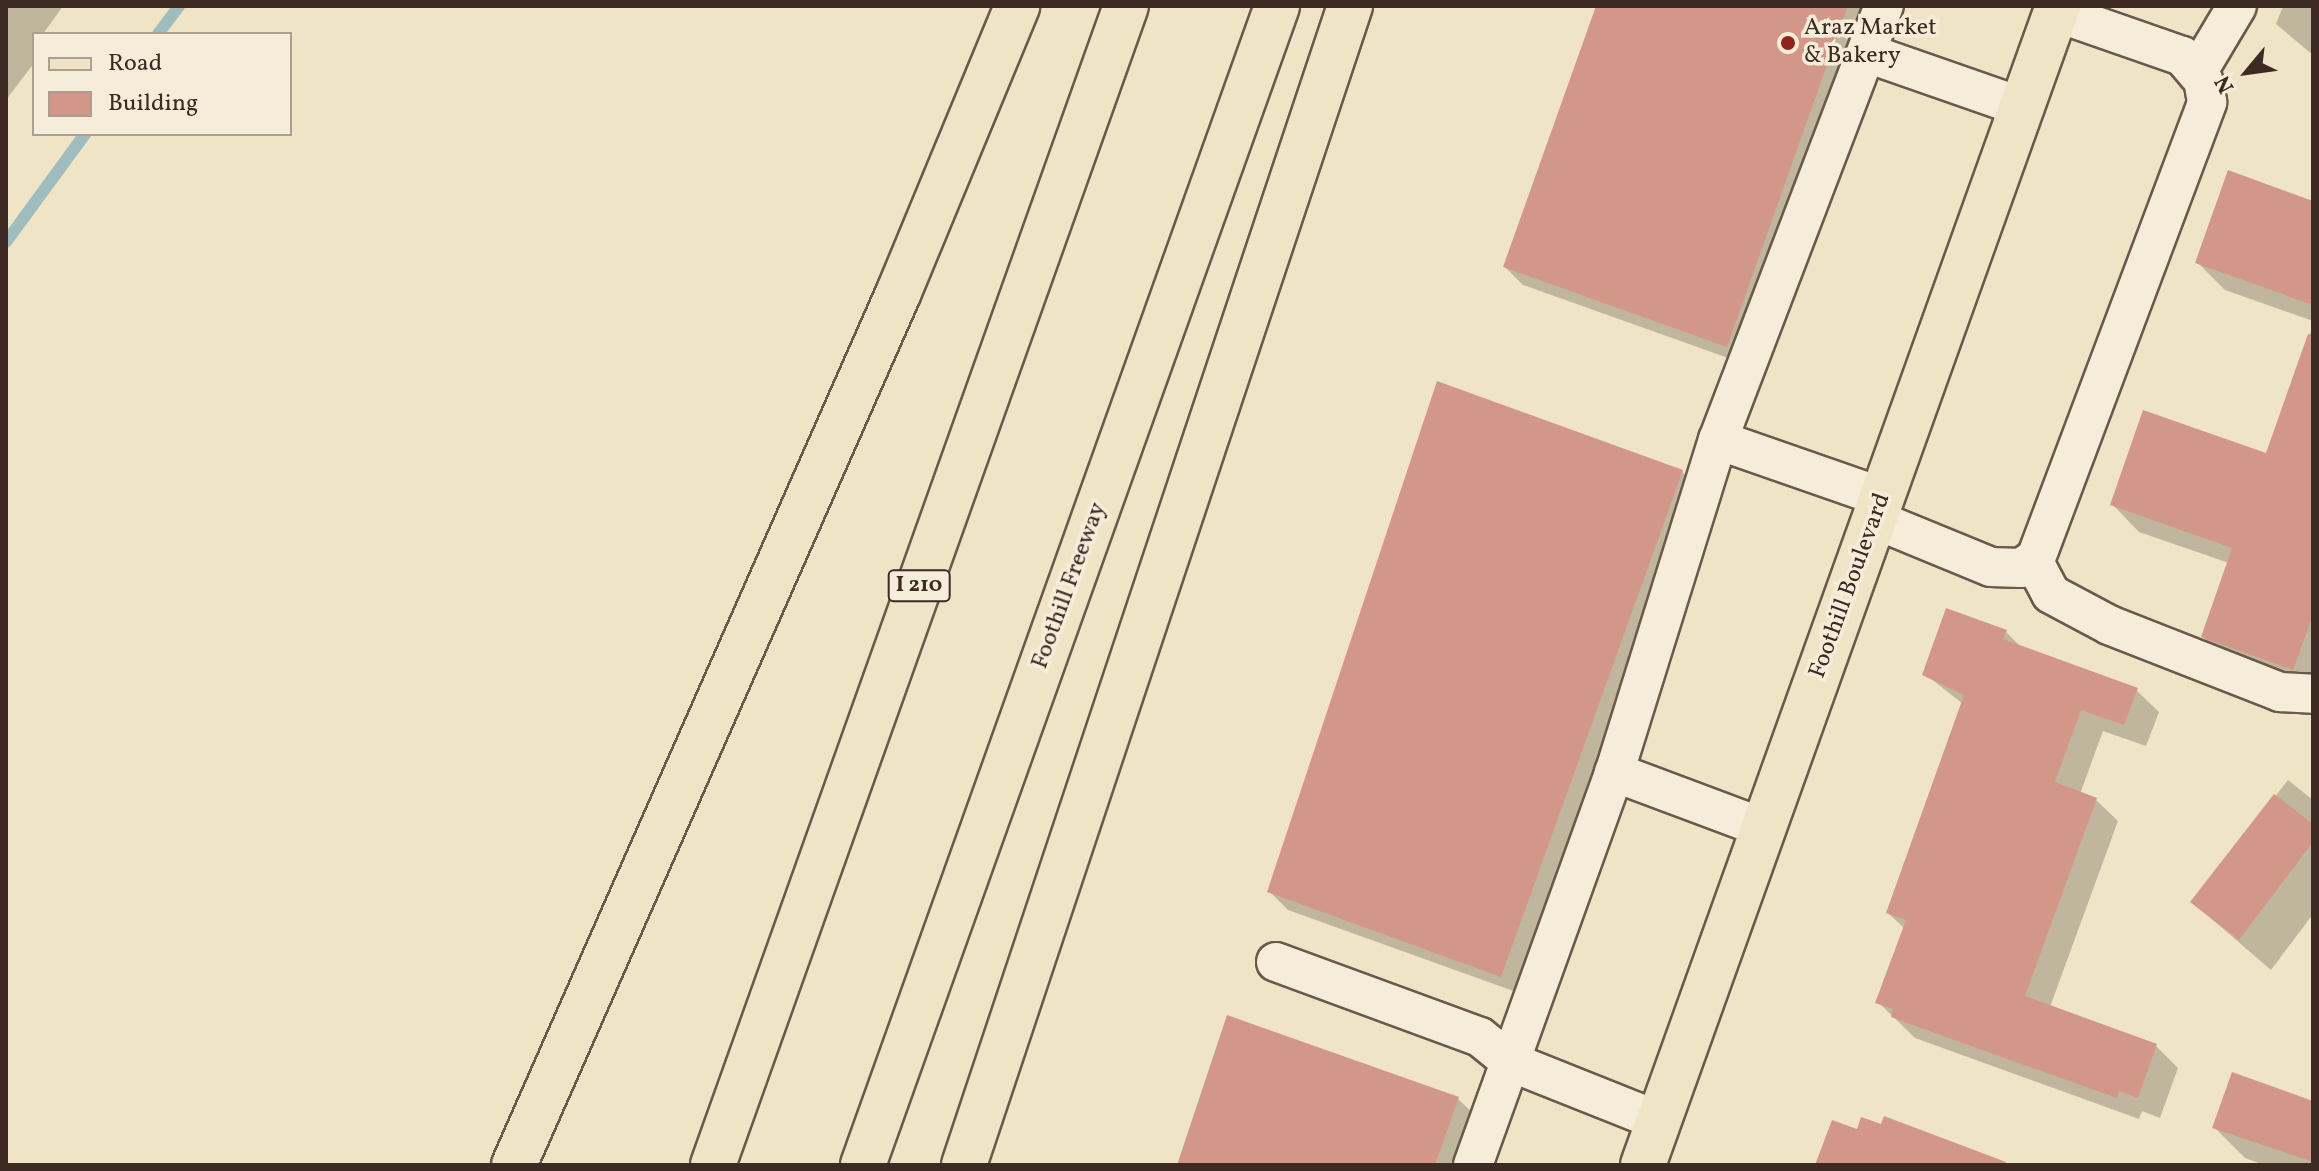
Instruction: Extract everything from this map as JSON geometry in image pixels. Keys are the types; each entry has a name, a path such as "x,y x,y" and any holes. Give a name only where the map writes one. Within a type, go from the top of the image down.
{"main road":[{"path":"514,1165 898,294 1017,6"},
{"name":"I 210","path":"713,1165 1126,6"},
{"name":"Foothill Freeway","path":"863,1165 1277,6"},
{"path":"964,1165 1350,6"},
{"name":"Foothill Boulevard","path":"1643,1165 2057,9"},
{"path":"876,1165 934,967"}],"lane":[{"path":"1473,1165 1614,772 1718,440 1884,6"},
{"path":"2197,73 2237,6"},
{"path":"1718,440 1878,508 1991,567 2021,568 2033,560 2207,102 2197,73 2182,56 2057,9"},
{"path":"1867,53 2022,107"},
{"path":"2033,560 2051,594 2109,625 2280,692 2313,694"},
{"path":"1614,772 1764,828"},
{"path":"1276,962 1480,1037 1511,1062 1659,1121"}],"building":[{"path":"1596,6 1848,6 1727,347 1503,267"},
{"path":"2228,170 2313,201 2313,305 2195,263"},
{"path":"2308,334 2313,335 2313,615 2293,670 2201,637 2232,548 2110,505 2143,410 2266,453"},
{"path":"1437,381 1683,470 1501,977 1267,892"},
{"path":"1946,608 2007,630 2003,639 2138,688 2124,725 2081,710 2055,782 2097,798 2025,996 2157,1044 2138,1098 2119,1091 2117,1098 1943,1036 1891,1017 1893,1009 1875,1003 1906,920 1886,913 1964,695 1922,675"},
{"path":"2274,794 2313,824 2313,842 2239,940 2190,902"},
{"path":"1227,1015 1459,1097 1435,1165 1177,1165"},
{"path":"2232,1072 2313,1101 2313,1162 2212,1128"},
{"path":"1884,1116 2006,1162 2005,1165 1815,1165 1832,1120 1857,1129 1861,1117 1881,1124"}],"waterway":[{"path":"160,32 179,6"},
{"path":"6,242 84,136"}],"place":[{"name":"Araz Market & Bakery","path":"1788,43"}]}
